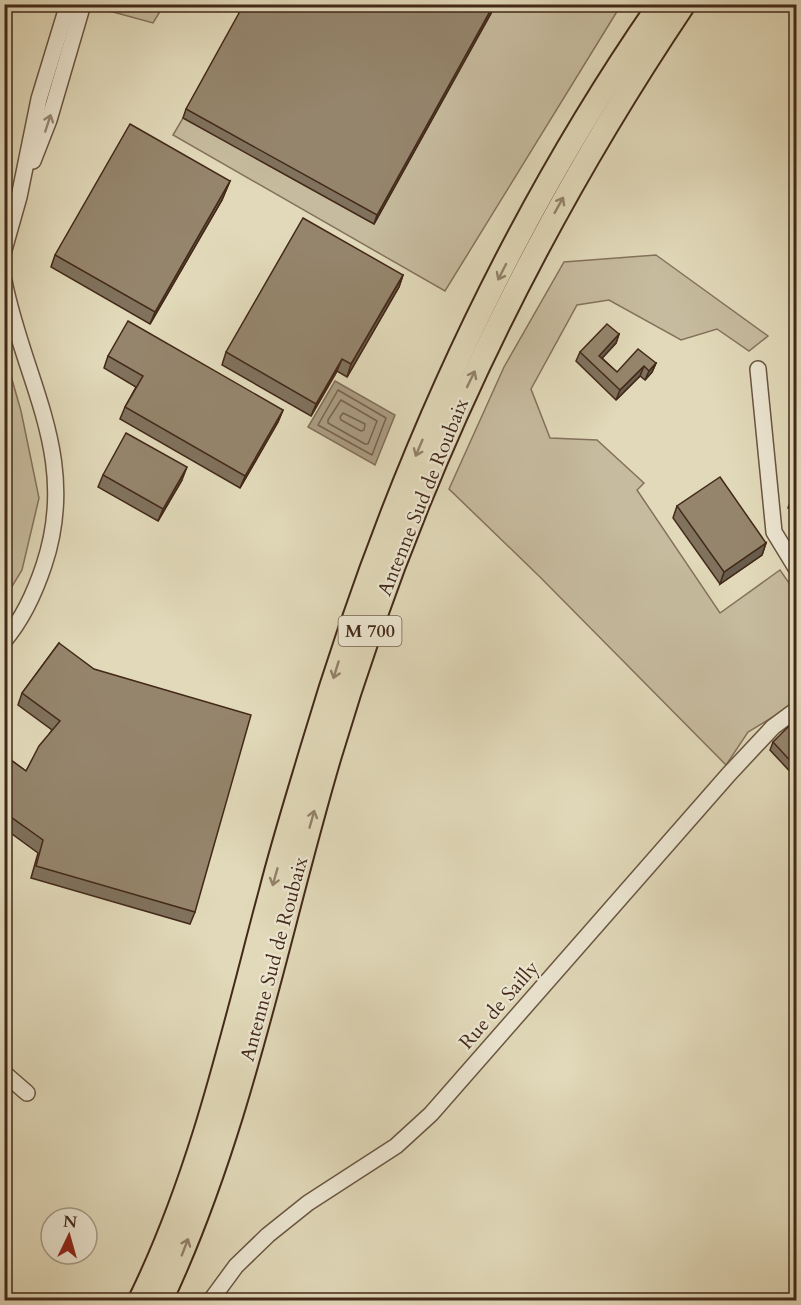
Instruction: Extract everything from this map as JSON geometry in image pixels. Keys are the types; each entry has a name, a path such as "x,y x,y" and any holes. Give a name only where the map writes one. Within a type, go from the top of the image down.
{"highway":[{"path":"592,110 613,57 647,4"},
{"name":"Antenne Sud de Roubaix","path":"140,1300 172,1224 208,1122 312,749 373,563 459,359 529,219 592,110 660,4"},
{"name":"Antenne Sud de Roubaix","path":"161,1300 194,1223 234,1105 330,754 370,631 406,532 462,398 541,240 616,110 684,4"}],"street":[{"path":"4,250 19,197 39,99 75,7"},
{"path":"4,281 48,425 55,460 57,506 51,542 39,580 22,616 4,641"},
{"path":"758,369 774,532 796,568"},
{"name":"Rue de Sailly","path":"211,1300 236,1266 268,1234 308,1203 396,1146 431,1114 729,774 773,727 796,710"},
{"path":"4,1073 27,1094"}],"shaded area":[{"path":"103,5 164,5 153,23 106,10"},
{"path":"496,5 621,5 445,291 173,135 183,118 374,224"},
{"path":"656,255 768,336 749,351 717,329 681,340 609,300 577,305 531,389 550,438 597,440 644,483 637,490 720,613 780,570 796,593 796,703 748,732 726,765 540,577 449,489 504,367 564,262"},
{"path":"5,355 21,411 39,498 22,570 5,598"}],"water":[{"path":"335,381 395,415 375,465 308,427"}],"building":[{"path":"244,4 494,4 377,215 186,109"},
{"path":"130,124 230,181 155,312 55,255"},
{"path":"303,218 403,275 351,364 342,359 316,404 226,352"},
{"path":"128,321 283,410 245,476 125,407 143,376 108,356"},
{"path":"607,324 619,334 599,356 617,372 638,349 656,363 649,371 644,366 620,390 580,352"},
{"path":"126,433 187,467 163,509 103,475"},
{"path":"720,477 766,543 724,572 677,506"},
{"path":"59,643 94,669 251,715 195,912 36,866 43,840 4,812 4,755 26,771 39,746 60,721 22,693"},
{"path":"790,725 794,729 796,727 796,744 793,748 796,752 796,767 773,742"}]}
